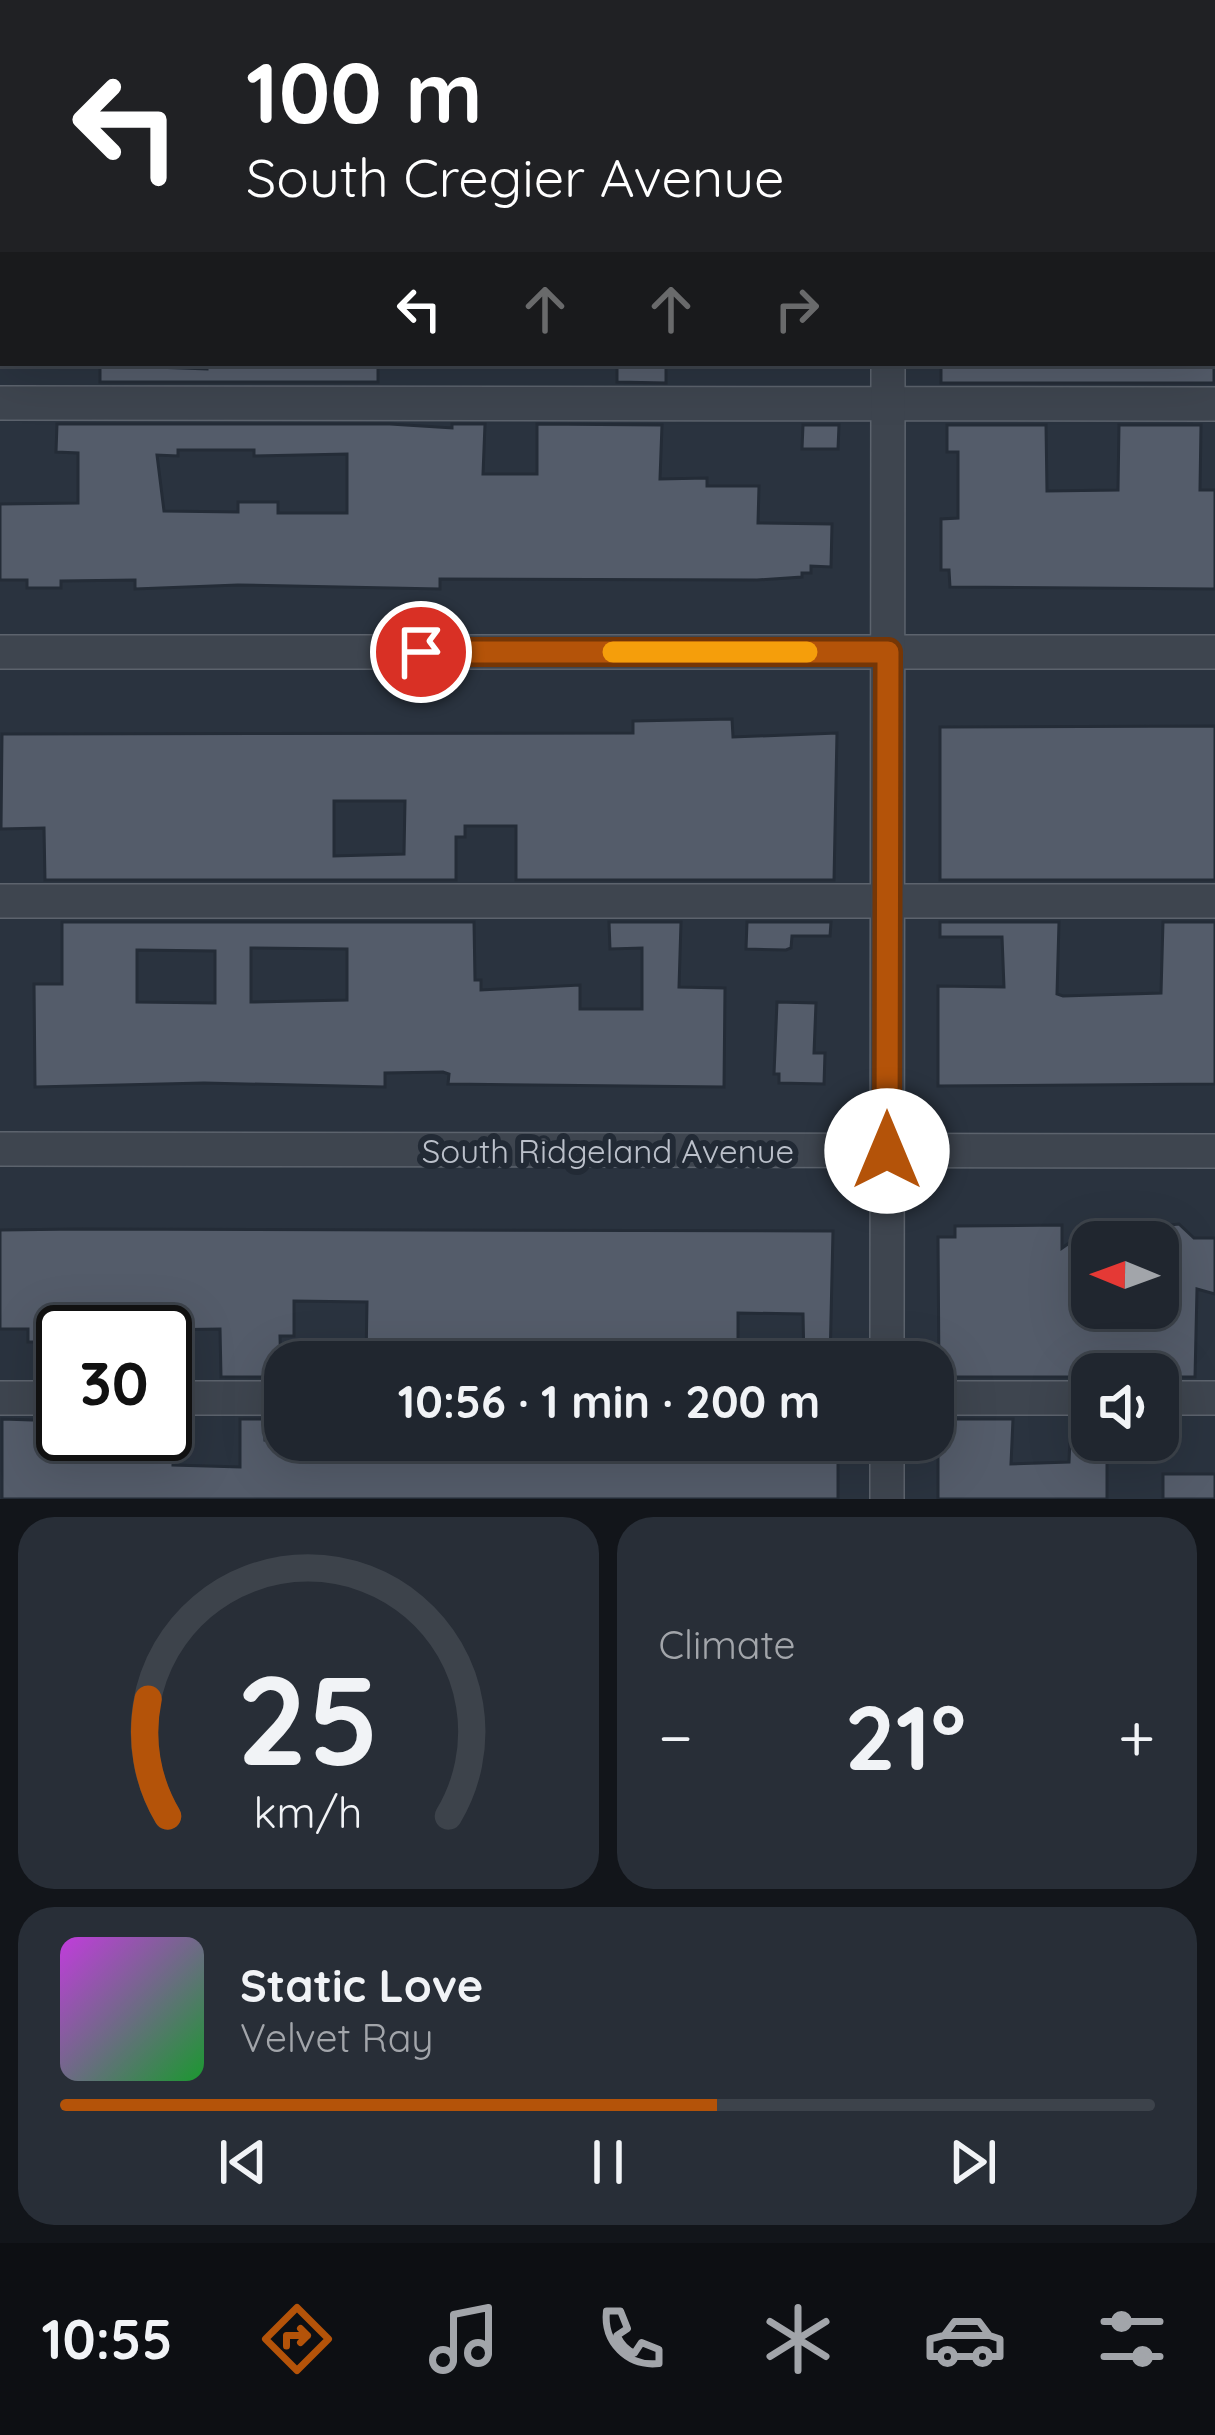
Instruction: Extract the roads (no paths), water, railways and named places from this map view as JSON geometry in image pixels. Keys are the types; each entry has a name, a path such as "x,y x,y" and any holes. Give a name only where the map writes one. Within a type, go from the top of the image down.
{"street":[{"path":"887,1341 888,366"},
{"path":"0,403 1215,404"},
{"path":"0,652 1215,652"},
{"path":"0,901 1215,901"},
{"name":"South Ridgeland Avenue","path":"0,1149 1215,1151"},
{"path":"1179,1398 1215,1397"},
{"path":"0,1398 36,1398"},
{"path":"192,1398 264,1398"},
{"path":"954,1398 1071,1398"},
{"path":"887,1461 887,1499"}]}
